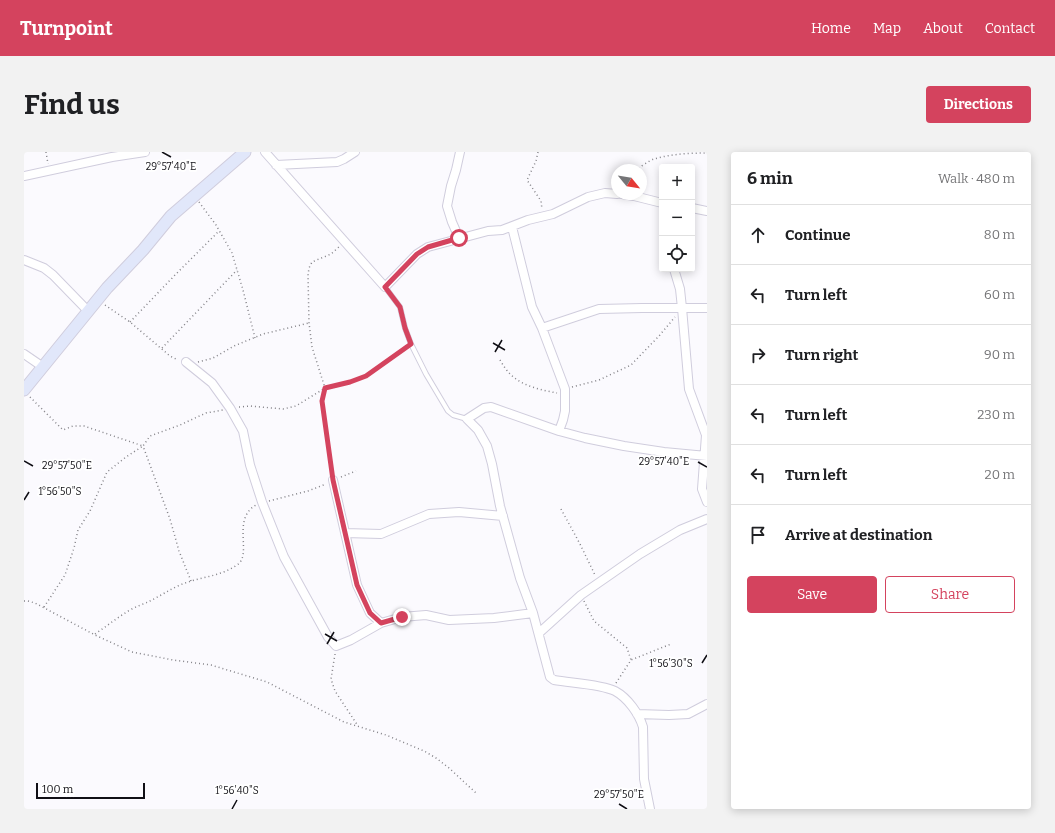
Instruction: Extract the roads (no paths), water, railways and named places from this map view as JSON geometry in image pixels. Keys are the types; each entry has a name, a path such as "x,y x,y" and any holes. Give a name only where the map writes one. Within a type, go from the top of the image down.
{"main road":[{"path":"27,394 43,367 88,311 171,216 245,152"}],"street":[{"path":"24,176 112,157 145,152"},
{"path":"265,152 385,287 417,254 428,247 488,231 502,230 528,220 553,214 588,197 605,193 611,194"},
{"path":"276,165 337,162 355,152"},
{"path":"459,238 447,206 460,152"},
{"path":"647,199 659,202"},
{"path":"695,209 707,211"},
{"path":"512,227 532,307 542,328 565,392 565,411 559,431"},
{"path":"24,260 44,268 53,275 88,311"},
{"path":"675,272 680,289 689,389 706,435 706,456 702,489 707,502"},
{"path":"542,328 599,309 707,308"},
{"path":"24,354 43,367"},
{"path":"186,362 212,383 230,408 243,430 250,465 262,502 284,557 328,637 336,646 351,640 381,623 402,617 426,615 449,620 494,618 533,613"},
{"path":"650,809 644,779 643,727 641,720 625,698 616,691 554,680 550,677 539,633 520,578 502,516 487,446 478,430 467,419 484,408 491,407 559,431 585,438 664,452 706,456"},
{"path":"333,480 357,585 370,613 381,623"},
{"path":"345,533 381,534 429,514 459,512 502,516"},
{"path":"539,633 581,594 640,554 680,530 707,519"},
{"path":"637,714 688,714 707,704"}],"lane":[{"path":"385,287 400,307 411,344 426,374 448,411 453,416 467,419"}]}
